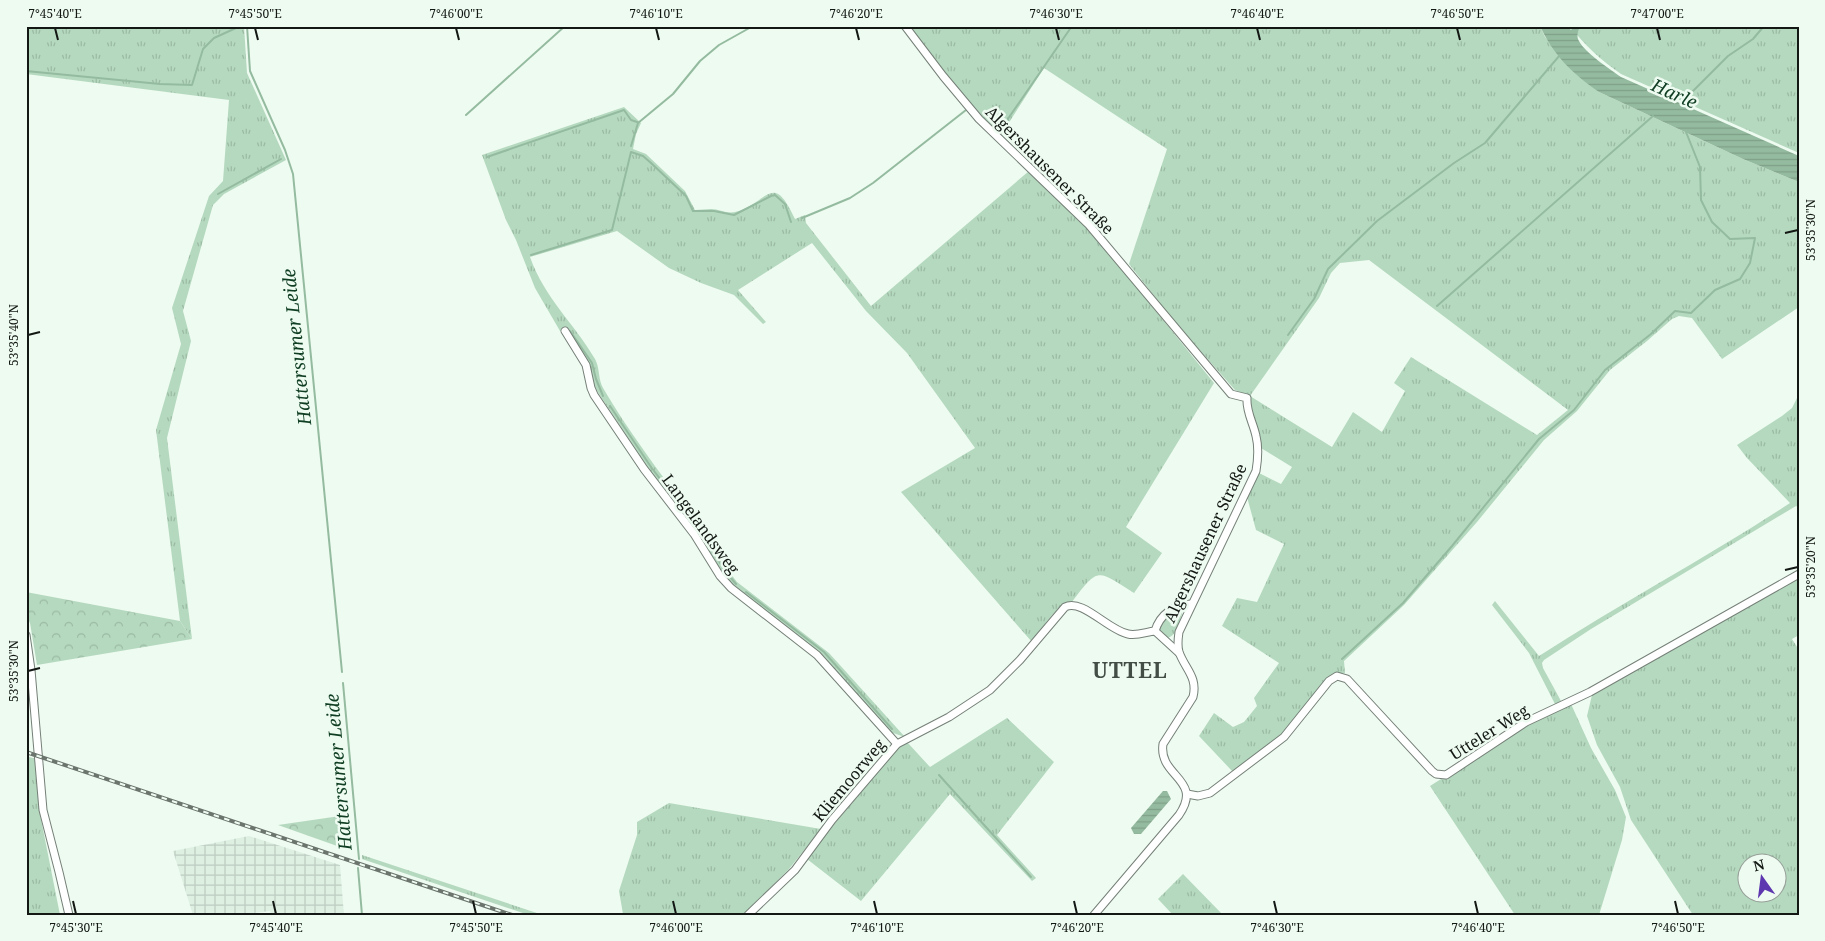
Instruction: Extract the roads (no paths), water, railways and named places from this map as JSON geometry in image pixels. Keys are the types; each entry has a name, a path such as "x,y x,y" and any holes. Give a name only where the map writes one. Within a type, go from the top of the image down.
{"street":[{"name":"Algershausener Straße","path":"905,26 979,119 1089,225 1231,394 1247,398 1246,407 1256,435 1258,453 1256,471 1179,632 1177,644 1179,654"},
{"name":"Langelandsweg","path":"565,331 586,366 594,395 644,469 694,534 720,576 730,588 817,656 897,744"},
{"name":"Utteler Weg","path":"1187,794 1198,796 1210,793 1273,747 1294,726 1328,681 1337,676 1347,679 1432,771 1436,774 1446,774 1526,722 1590,692 1799,574"},
{"name":"Kliemoorweg","path":"748,915 794,870 832,820 897,744 948,717 990,690 1036,642 1057,614 1069,604 1078,605 1125,634 1134,635 1155,630"},
{"path":"1094,915 1179,815 1186,804 1187,794 1184,783 1165,762 1161,753 1163,744 1193,697 1195,690 1192,676 1179,654 1155,630 1165,614 1180,606 1191,604"},
{"path":"26,635 31,670 43,810 69,915"}],"waterway":[{"name":"Hattersumer Leide","path":"247,26 250,71 285,150 293,174 342,672"},
{"path":"466,115 565,26"},
{"path":"631,146 638,123 673,94 700,61 719,45 753,26"},
{"path":"1003,126 1072,26"},
{"name":"Harle","path":"1680,104 1728,56 1753,39 1764,26"},
{"path":"26,71 160,84 192,85 203,49 214,38 236,28"},
{"path":"1288,335 1314,299 1328,269 1377,221 1454,163 1485,143 1560,55"},
{"path":"487,157 624,110 631,120 637,122"},
{"path":"802,218 850,198 873,183 966,110"},
{"path":"1437,306 1653,116"},
{"path":"1342,659 1403,603 1539,439 1574,410 1605,370 1651,334 1675,311 1691,313 1715,290 1740,279 1750,263 1755,238 1730,239 1712,222 1701,200 1700,167 1686,132"},
{"path":"531,255 612,230 631,152 643,156 686,196 693,211 714,211 734,215 775,195 785,204 791,222"},
{"path":"218,194 281,159"},
{"path":"570,331 592,363 603,396"},
{"path":"610,406 651,467 699,530 736,584"},
{"path":"746,592 824,652 892,729"},
{"name":"Hattersumer Leide","path":"343,683 359,859"},
{"path":"939,775 1031,877"},
{"name":"Hattersumer Leide","path":"358,868 362,915"}],"railway":[{"path":"26,752 512,915"}],"district":[{"name":"UTTEL","path":"1130,671"}]}
